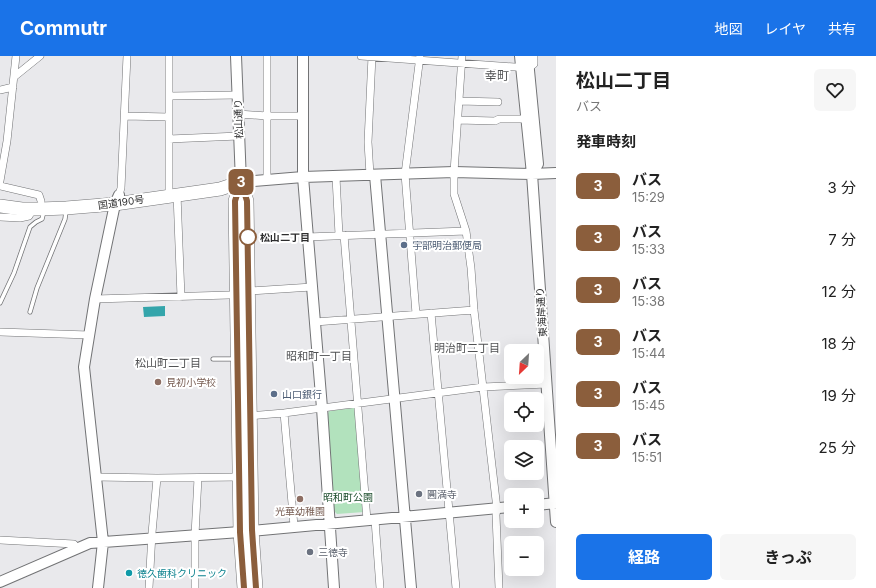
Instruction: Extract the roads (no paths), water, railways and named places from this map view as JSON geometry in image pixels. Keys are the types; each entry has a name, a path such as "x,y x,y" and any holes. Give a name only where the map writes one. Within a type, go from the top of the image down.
{"highway":[{"name":"国道190号","path":"0,206 66,208 172,193 220,189 241,182"},
{"path":"241,182 247,201 243,293 238,359 245,416 240,477 246,531 256,588"},
{"name":"国道190号","path":"0,198 39,206 75,200 117,200"},
{"path":"243,293 246,531 244,588"}],"street":[{"path":"0,181 7,141 16,56"},
{"path":"14,77 40,56"},
{"path":"98,588 103,542 84,367 95,299 117,200 121,190 127,56"},
{"path":"169,56 169,139 181,297"},
{"name":"松山通り","path":"236,56 241,182"},
{"path":"267,56 268,179"},
{"path":"303,56 303,178 322,408 334,588"},
{"path":"361,56 461,59 525,68 534,64 534,56"},
{"path":"372,56 368,142 380,234 388,316 411,588"},
{"name":"東海岸通り","path":"520,56 525,68 538,164 532,174"},
{"name":"東海岸通り","path":"527,56 525,68 526,119 532,174 556,522"},
{"path":"416,314 405,174 419,58"},
{"path":"461,59 454,194 466,231 471,268 474,310 497,509 499,588"},
{"path":"0,90 13,87"},
{"path":"170,96 237,96"},
{"path":"459,101 498,102"},
{"path":"238,114 302,116"},
{"path":"125,116 170,117"},
{"path":"458,120 495,121 499,119 526,119"},
{"path":"169,139 239,136"},
{"path":"241,182 268,179 454,172 532,174 556,173"},
{"path":"532,174 550,179 556,179"},
{"path":"336,177 358,403 380,588"},
{"path":"0,186 39,195 39,206 30,216 20,218 0,217"},
{"path":"307,237 466,231"},
{"path":"95,299 181,297 312,287"},
{"path":"315,322 474,310"},
{"path":"431,313 456,588"},
{"path":"0,332 89,336"},
{"path":"245,416 284,413 483,387 547,384"},
{"path":"284,413 294,526"},
{"path":"96,477 240,477"},
{"path":"149,588 157,478"},
{"path":"195,588 195,535 198,478"},
{"path":"544,504 555,503"},
{"path":"0,582 77,548 103,542 330,524 504,508"},
{"path":"0,540 74,544 77,548"}],"lane":[{"path":"0,303 14,273 30,227 42,219 39,206"},
{"path":"30,312 36,288 65,219 66,208"},
{"path":"213,359 238,359"}],"water":[{"path":"165,306 165,316 144,317 143,307"}],"place":[{"name":"松山二丁目","path":"248,237"},
{"name":"宇部明治郵便局","path":"404,245"},
{"name":"見初小学校","path":"158,382"},
{"name":"山口銀行","path":"274,394"},
{"name":"圓満寺","path":"419,494"},
{"name":"光華幼稚園","path":"300,499"},
{"name":"三徳寺","path":"310,552"},
{"name":"徳久歯科クリニック","path":"129,573"}],"district":[{"name":"幸町","path":"497,76"},
{"name":"明治町二丁目","path":"467,348"},
{"name":"昭和町一丁目","path":"319,356"},
{"name":"松山町二丁目","path":"168,363"}],"park label":[{"name":"昭和町公園","path":"348,497"}]}
